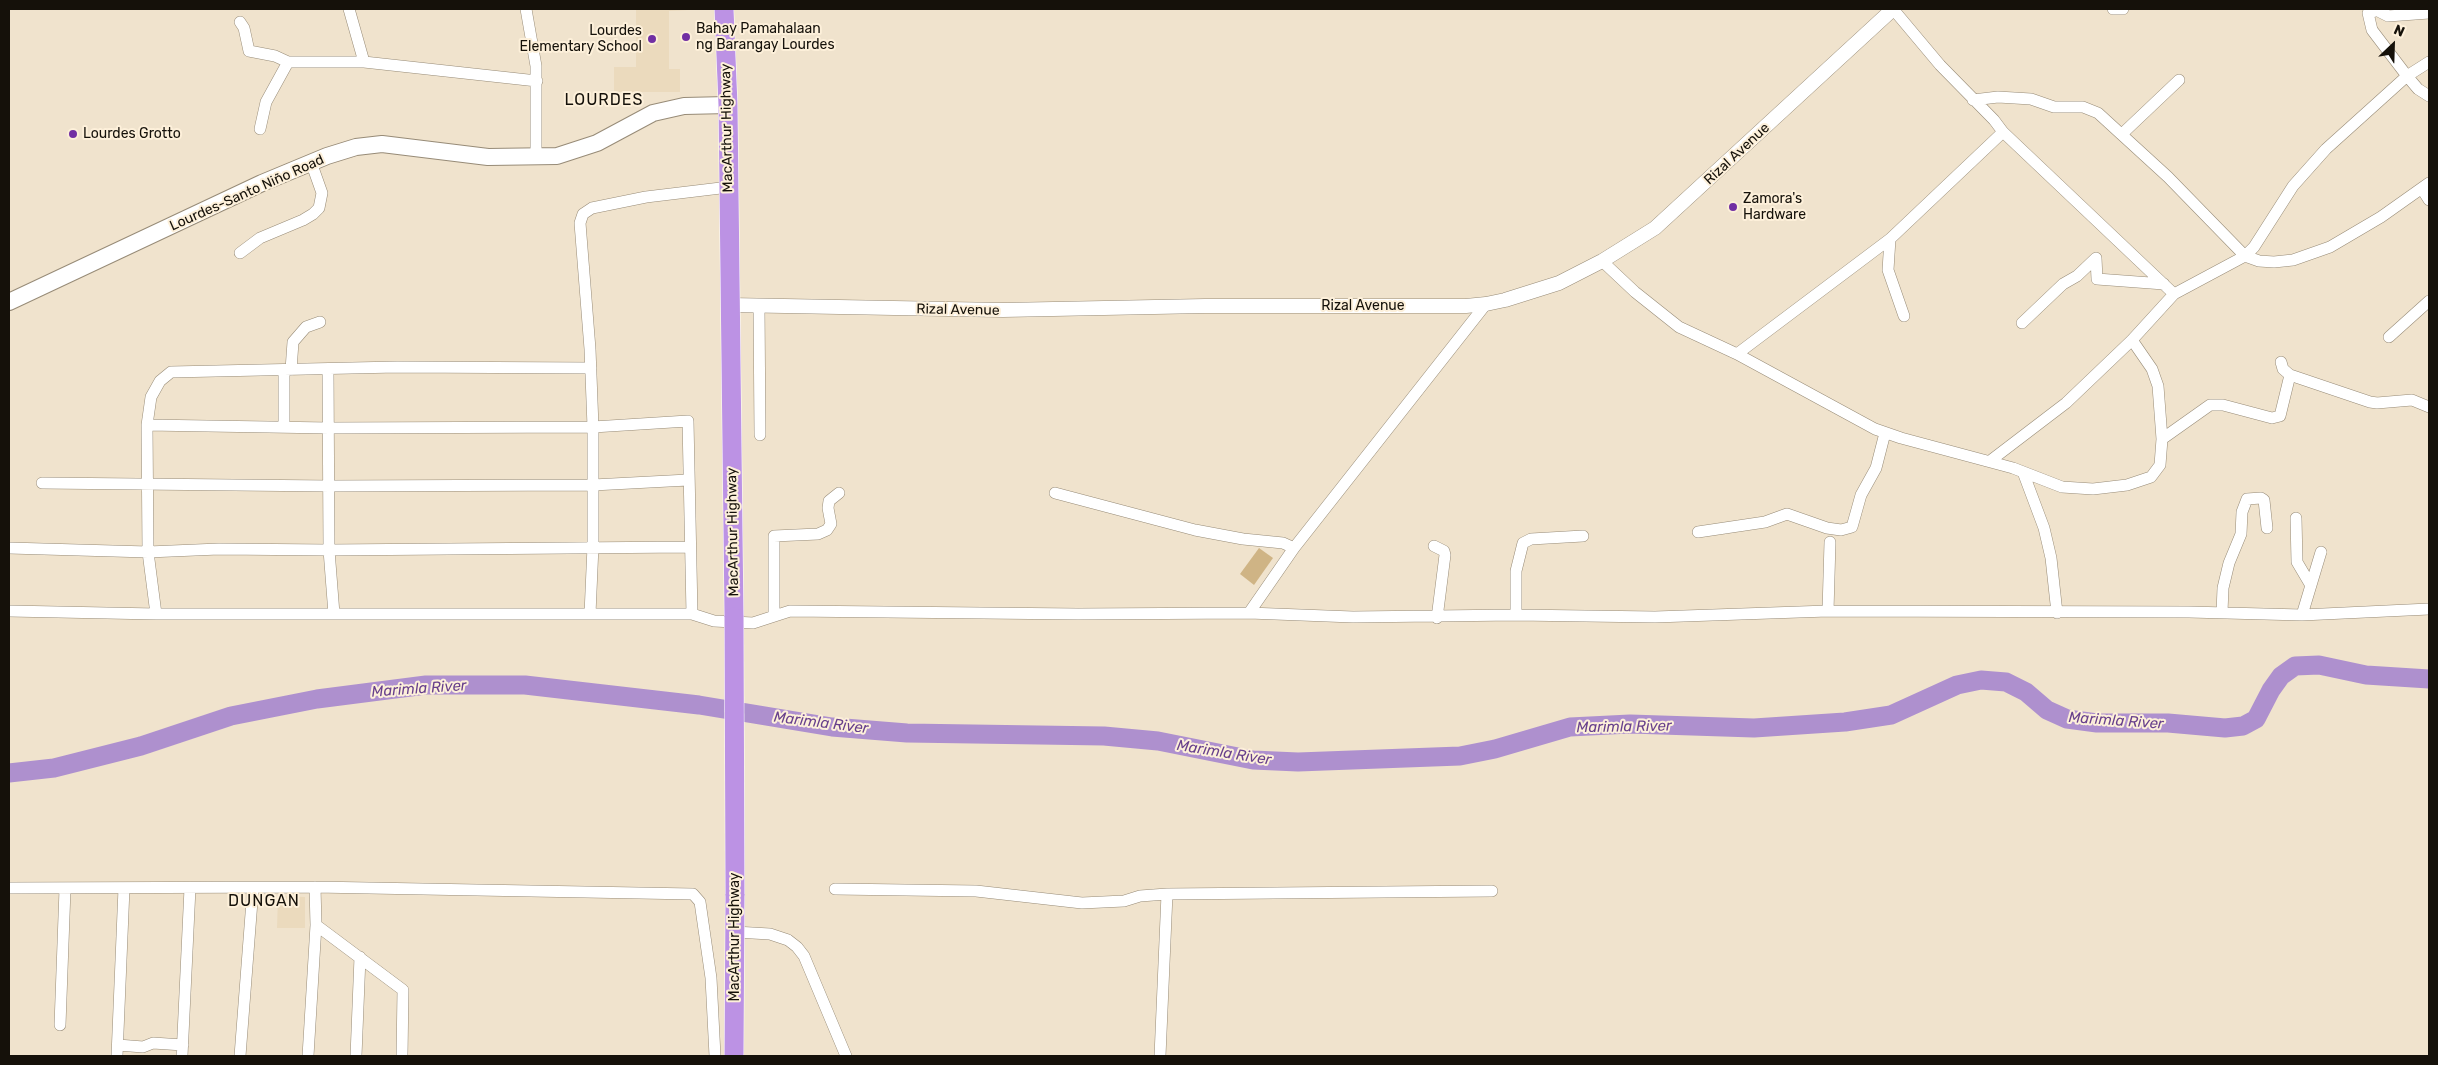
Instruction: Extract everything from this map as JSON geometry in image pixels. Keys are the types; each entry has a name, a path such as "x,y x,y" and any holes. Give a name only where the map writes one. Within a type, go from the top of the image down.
{"highway":[{"name":"MacArthur Highway","path":"724,9 728,105 734,618 734,1056"}],"main road":[{"name":"Lourdes-Santo Niño Road","path":"9,302 262,183 344,150 370,144 488,157 536,158 578,151 616,135 653,113 670,108 728,105"}],"street":[{"path":"349,9 364,62"},
{"path":"526,9 534,49 536,158"},
{"path":"1893,9 1973,100 1994,120 2002,132 2174,294"},
{"name":"Rizal Avenue","path":"730,305 1003,310 1486,304 1550,286 1602,261 1655,228 1893,9"},
{"path":"2113,9 2123,9"},
{"path":"2428,15 2388,16 2382,10 2368,13 2372,30 2407,76 2429,96"},
{"path":"240,22 244,28 249,51 275,56 288,62 364,62 536,82"},
{"path":"260,129 266,102 288,62"},
{"path":"1990,461 2066,403 2132,340 2174,294 2245,256 2254,247 2293,186 2320,155 2352,123 2407,76 2429,62"},
{"path":"2122,134 2179,80"},
{"path":"1973,100 1998,97 2031,99 2054,107 2083,106 2098,113 2197,204 2245,256 2259,260 2274,262 2293,260 2330,247 2426,186 2429,200"},
{"path":"1736,354 1890,239 2002,132"},
{"path":"240,253 260,238 313,214 319,208 322,193 311,162"},
{"path":"590,614 593,546 593,427 591,368 580,223 583,214 592,208 729,187"},
{"path":"1890,239 1888,270 1904,316"},
{"path":"2022,323 2063,284 2077,276 2096,258 2097,279 2164,284"},
{"path":"1602,261 1641,297 1679,327 1736,354 1885,433 1990,461 2062,487 2077,489 2127,485 2146,480 2156,472 2160,465 2162,439 2158,386 2152,370 2132,340"},
{"path":"2389,337 2429,301"},
{"path":"1249,613 1294,548 1486,304"},
{"path":"759,306 760,435"},
{"path":"284,427 292,342 306,327 320,322"},
{"path":"2281,362 2283,369 2290,375 2370,402 2412,400 2429,407"},
{"path":"156,614 148,552 147,425 151,397 160,381 171,372 328,369 591,368"},
{"path":"328,369 329,550 334,614"},
{"path":"2162,439 2210,405 2223,405 2272,418 2280,416 2290,375"},
{"path":"147,425 329,428 593,427 688,421 689,546 692,614"},
{"path":"1698,532 1765,522 1788,514 1827,528 1848,529 1854,523 1860,495 1876,468 1885,433"},
{"path":"2023,472 2036,504 2048,543 2057,613"},
{"path":"42,483 330,486 593,485 688,480"},
{"path":"774,614 774,536 818,534 827,530 831,524 828,508 829,501 839,493"},
{"path":"1055,493 1195,530 1243,540 1283,543 1294,548"},
{"path":"2222,612 2223,588 2229,563 2241,534 2242,512 2247,500 2261,498 2264,500 2266,528"},
{"path":"2296,518 2297,562 2310,584"},
{"path":"1516,616 1516,571 1523,543 1531,539 1583,536"},
{"path":"1828,611 1830,542"},
{"path":"9,548 148,552 219,549 329,550 689,546"},
{"path":"1434,546 1444,551 1445,555 1437,618"},
{"path":"2302,615 2321,552"},
{"path":"9,611 156,614 692,614 714,621 753,623 774,614 790,611 1078,614 1249,613 1317,617 1437,618 1516,616 1655,617 1828,611 2222,612 2302,615 2429,609"},
{"path":"9,888 315,888 693,894 700,902 711,978 716,1056"},
{"path":"60,1025 65,888"},
{"path":"124,888 118,1051 143,1048 153,1042 182,1050 190,888"},
{"path":"240,1056 253,888"},
{"path":"308,1056 316,924 315,888"},
{"path":"835,889 976,891 1082,903 1124,901 1140,896 1166,894 1492,891"},
{"path":"1160,1056 1166,894"},
{"path":"316,924 403,990 402,1056"},
{"path":"735,932 770,934 788,940 797,947 804,956 846,1056"},
{"path":"356,1056 360,957"}],"shaded area":[{"name":"Lourdes Elementary School","path":"636,9 709,9 669,11 669,69 680,69 680,92 614,92 614,67 636,67"},
{"path":"1259,548 1273,558 1254,585 1240,574"},
{"path":"278,896 305,897 305,928 277,928"}],"waterway":[{"name":"Marimla River","path":"9,773 54,768 141,746 231,716 317,699 426,685 525,685 699,705 832,727 907,733 1104,736 1158,741 1253,760 1298,762 1460,756 1495,749 1570,727 1630,724 1754,728 1845,722 1891,715 1957,685 1981,680 2006,682 2026,692 2047,710 2067,719 2097,723 2168,723 2225,728 2243,726 2256,719 2271,690 2281,676 2295,666 2319,665 2366,675 2429,679"}],"place":[{"name":"Bahay Pamahalaan ng Barangay Lourdes","path":"686,37"},
{"name":"Lourdes Elementary School","path":"652,39"},
{"name":"Lourdes Grotto","path":"73,134"},
{"name":"Zamora's Hardware","path":"1733,207"}],"district":[{"name":"LOURDES","path":"604,100"},
{"name":"DUNGAN","path":"264,901"}]}
